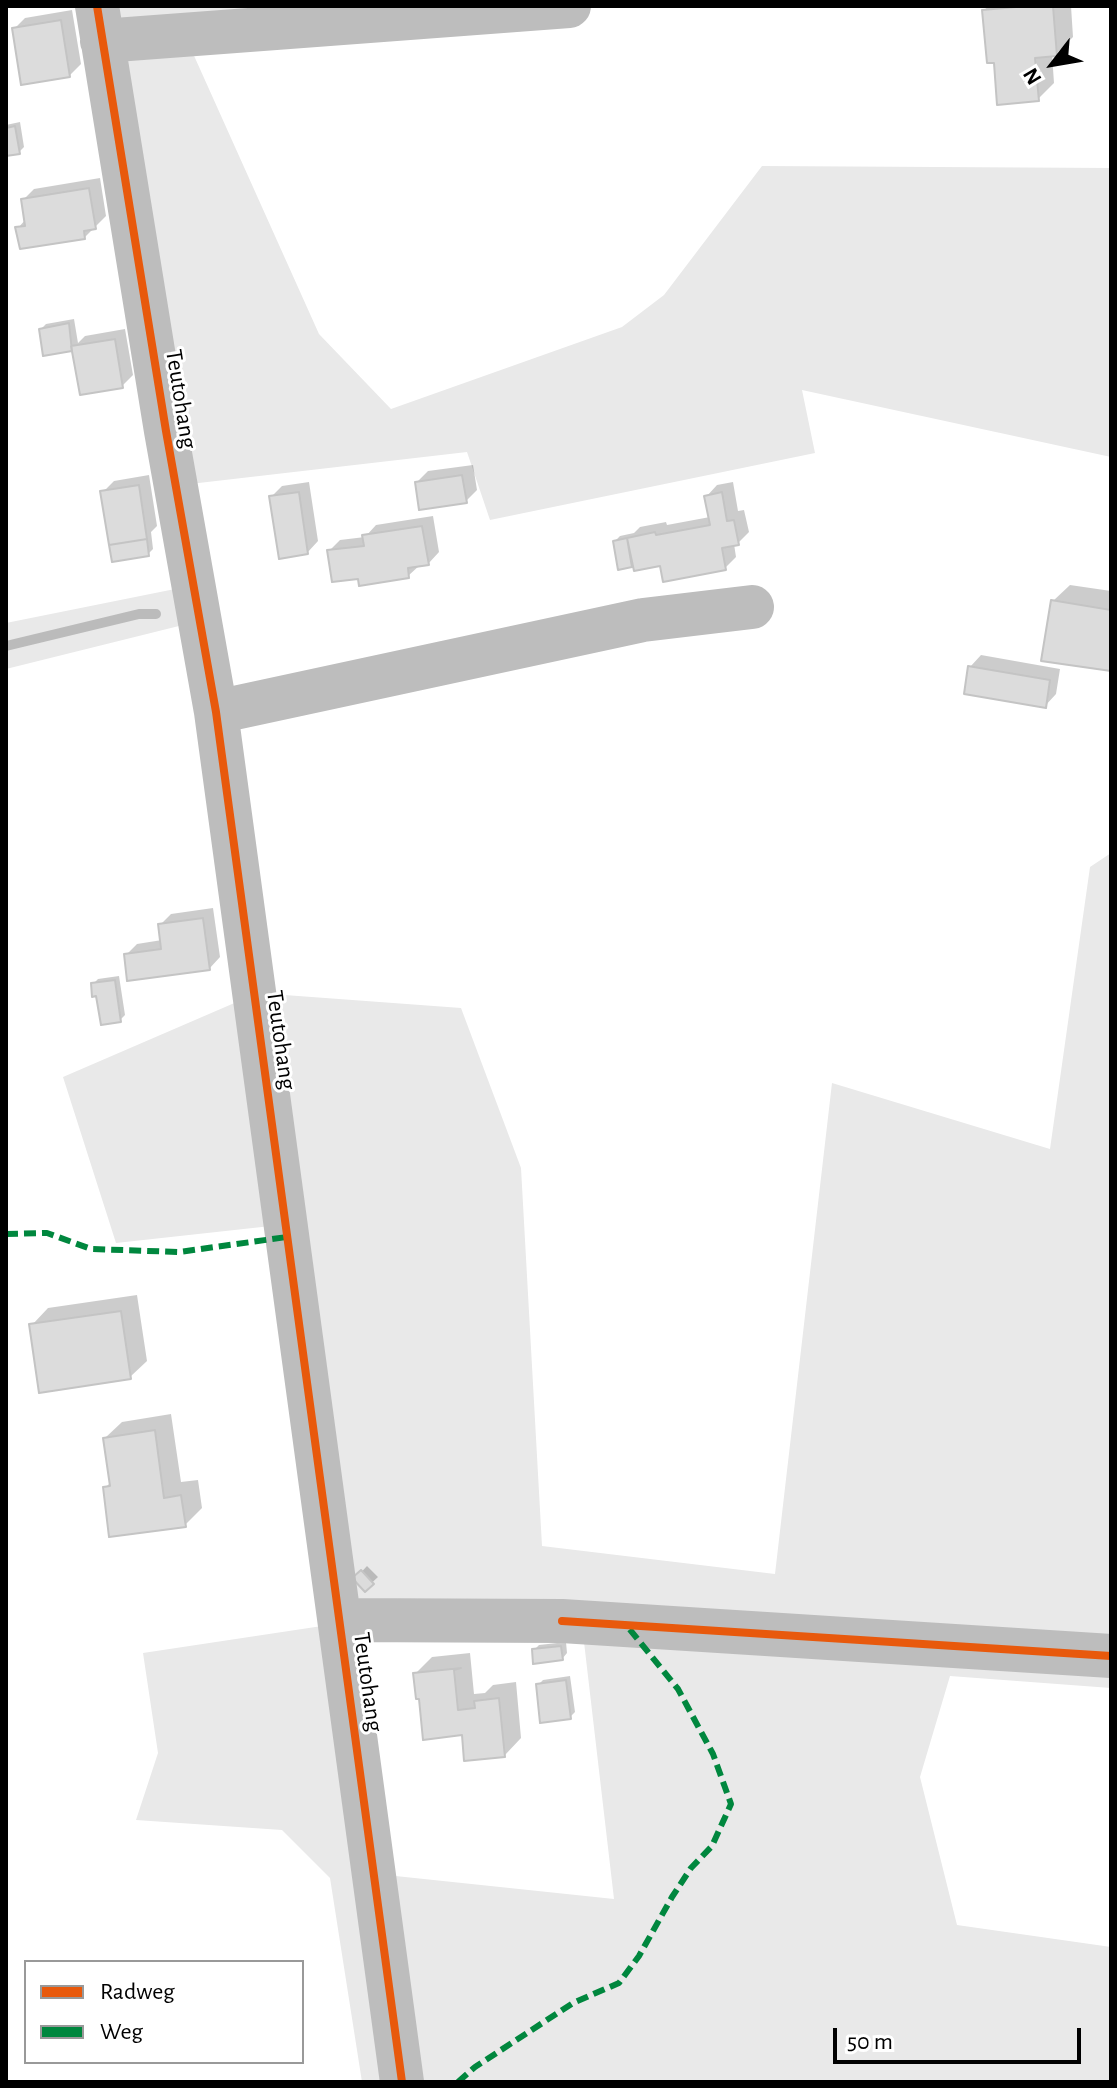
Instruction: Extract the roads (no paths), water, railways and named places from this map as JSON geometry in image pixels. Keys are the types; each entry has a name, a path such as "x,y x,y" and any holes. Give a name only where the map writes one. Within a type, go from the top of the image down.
{"street":[{"path":"99,23 569,6"},
{"name":"Teutohang","path":"99,23 216,712 402,2082"},
{"path":"216,712 643,620 752,607"},
{"path":"340,1620 562,1621 1111,1656"}],"waterway":[{"path":"6,646 139,614 156,614"}]}
